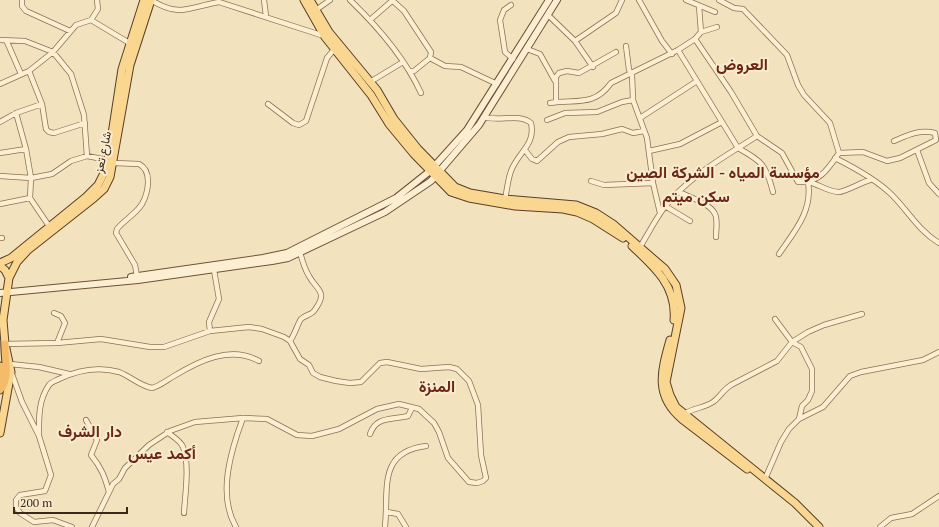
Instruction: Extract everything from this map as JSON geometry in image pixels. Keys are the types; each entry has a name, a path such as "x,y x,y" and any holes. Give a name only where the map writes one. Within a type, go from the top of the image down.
{"highway":[{"path":"0,390 5,382 7,374 5,344"},
{"path":"0,366 0,382"}],"main road":[{"name":"شارع تعز","path":"0,433 11,372 5,344 3,291 17,262 28,250 84,207 104,189 110,177 111,162 133,45 144,0"},
{"name":"شارع تعز","path":"133,45 151,0"},
{"path":"304,0 325,37 336,46 370,82 394,119 451,192 469,198 514,206 563,209 577,212 612,229 648,261 668,284 675,311 673,326 663,363 662,391 672,412 709,437 765,479 800,507 819,527"},
{"path":"310,0 336,46 389,124 434,171 455,187 462,190 505,199 576,205 596,213 613,224 665,269 676,285 680,308 666,382 676,407 709,437"},
{"path":"476,123 497,84 550,0"},
{"path":"3,291 137,276 263,258 286,253 385,212 419,190 476,123 484,117 557,0"},
{"name":"شارع تعز","path":"0,263 17,252 93,192 111,162"},
{"path":"3,291 138,280 272,261 288,258 341,229"},
{"path":"9,278 11,264 17,252"},
{"path":"0,266 6,270 9,278"}],"street":[{"path":"22,0 22,6 26,11 70,31"},
{"path":"0,84 29,71 53,52 76,25 91,20 98,9 97,0"},
{"path":"151,0 164,8 185,11 212,2 219,2 266,16 325,37"},
{"path":"264,0 266,16"},
{"path":"316,10 330,0"},
{"path":"350,0 370,20 411,71 421,93"},
{"path":"370,20 393,0 404,11 431,52 430,58 411,71"},
{"path":"575,41 616,13 622,0"},
{"path":"639,0 662,41 672,54"},
{"path":"686,0 715,12"},
{"path":"719,0 729,6 743,9 787,54 798,85 804,95 830,123 840,153"},
{"path":"511,5 504,10 500,20 505,52 513,59"},
{"path":"699,6 701,32"},
{"path":"548,15 575,41 593,67"},
{"path":"91,20 133,45"},
{"path":"550,103 596,98 604,93 611,84 672,54 695,39 701,32 717,27"},
{"path":"695,39 731,92 757,136 782,153 798,182 816,183 829,190 840,192 870,180"},
{"path":"0,40 7,42 25,41 53,52 71,74 85,123 87,156"},
{"path":"7,42 21,74"},
{"path":"268,104 293,123 299,125 306,121 327,58 336,46"},
{"path":"626,46 629,70 632,74 632,100 640,118 649,151 653,183 660,213"},
{"path":"526,49 540,54 556,84"},
{"path":"678,50 738,148 758,159 768,173 773,192"},
{"path":"556,102 556,77 562,71 579,73 593,67 616,52"},
{"path":"430,58 445,66 461,67 497,84"},
{"path":"370,82 403,62"},
{"path":"29,71 42,104 46,129 49,132 54,133 85,123"},
{"path":"640,118 697,81"},
{"path":"547,120 565,113 597,112 622,102 632,100"},
{"path":"0,122 16,113 42,104"},
{"path":"16,113 26,149 31,178 30,198 49,226"},
{"path":"484,117 490,120 526,119 531,123 533,132 525,150 511,170 505,199"},
{"path":"649,151 680,144 722,122"},
{"path":"525,150 532,159 537,161 558,142 569,137 602,134 613,130 622,129 633,133 644,131"},
{"path":"808,182 821,177 840,153 863,152 887,161 900,158 936,140 935,133 926,131 911,134 894,141"},
{"path":"640,247 660,213 679,192 702,173 757,136"},
{"path":"0,153 26,149"},
{"path":"916,150 929,183 939,194"},
{"path":"0,176 31,178 52,174 71,161 87,156 111,162 140,164 146,170 148,178 147,188 142,204 117,229 116,233 135,265 137,276"},
{"path":"835,158 854,168 870,180 881,185 922,230 939,243"},
{"path":"591,181 604,185 653,183"},
{"path":"779,254 802,220 808,206 810,190 808,182"},
{"path":"679,192 703,202 714,211 716,219 716,237"},
{"path":"0,204 30,198"},
{"path":"665,206 690,221"},
{"path":"290,341 296,334 300,321 315,310 321,296 320,290 309,277 300,252"},
{"path":"210,331 208,322 219,299 214,270"},
{"path":"54,313 61,316 65,323 57,343"},
{"path":"684,414 692,409 712,403 724,389 777,361 792,342 824,325 862,314"},
{"path":"765,479 781,442 799,419 802,406 808,400 812,391 812,369 801,347 792,342 775,319"},
{"path":"5,344 57,343 101,339 150,347 164,347 210,331 236,327 255,328 273,332 290,341 300,359 309,365 313,373 320,377 336,381 350,383 361,382 380,363 387,362 421,369 449,367 457,369 469,380 478,405 481,455 486,478 477,483 469,482 448,458 439,432 434,423 419,409 399,404 377,409 339,429 312,436 297,435 267,419 243,418 195,422 167,432 149,445 125,468 109,492 92,527"},
{"path":"799,419 823,407 850,376 861,372 923,360 939,352"},
{"path":"39,436 39,409 43,396 50,384 69,374 95,369 108,370 120,373 152,388 196,363 215,356 233,354 259,361"},
{"path":"10,364 39,366 69,374"},
{"path":"11,372 22,402 39,436 51,476 45,491 20,495 16,500 16,507 20,513 34,522 53,520 72,527"},
{"path":"370,434 373,426 379,421 408,416 412,408"},
{"path":"236,527 229,515 227,489 233,445 243,418"},
{"path":"86,420 97,440 91,455 100,466 109,492"},
{"path":"167,432 183,446 186,457 184,513"},
{"path":"385,526 387,512 386,483 391,464 402,453 426,446"},
{"path":"880,527 891,518 899,515 912,514 939,496"},
{"path":"387,512 398,514 406,527"},
{"path":"32,527 34,522"}],"district":[{"name":"العروض","path":"742,64"},
{"name":"مؤسسة المياه - الشركة الصين","path":"723,172"},
{"name":"سكن ميتم","path":"696,196"},
{"name":"المنزة","path":"437,386"},
{"name":"دار الشرف","path":"90,431"},
{"name":"أكمد عيس","path":"162,453"}]}
